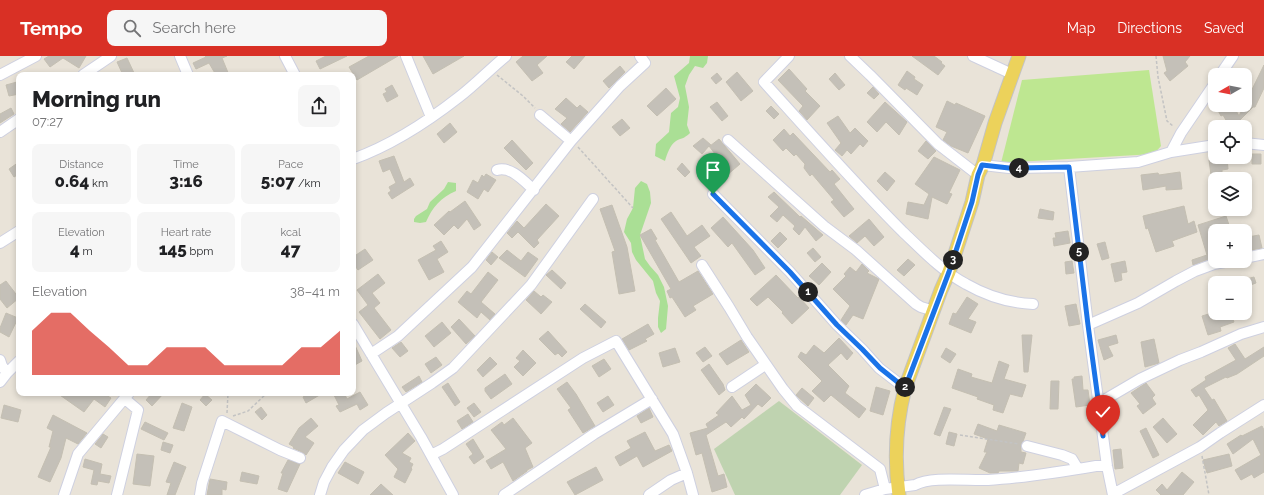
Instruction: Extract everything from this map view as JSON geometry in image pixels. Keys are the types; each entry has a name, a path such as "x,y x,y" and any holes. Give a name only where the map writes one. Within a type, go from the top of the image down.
{"main road":[{"path":"894,491 897,442 905,388 949,272 972,202 980,170 1019,56"}],"street":[{"path":"0,75 36,56"},
{"path":"87,72 111,56"},
{"path":"180,56 187,72"},
{"path":"285,56 293,72"},
{"path":"406,56 431,117"},
{"path":"356,158 383,146 409,132 460,97 506,56"},
{"path":"371,354 398,336 472,267 534,190 570,141 620,86 645,63 640,56"},
{"path":"789,56 764,82 884,213 934,261 965,284 995,298 1018,303 1032,304"},
{"path":"850,56 938,144 980,170 1069,167 1138,162 1171,152 1208,146"},
{"path":"973,56 1012,74"},
{"path":"1225,68 1234,56"},
{"path":"1171,152 1181,133 1208,93"},
{"path":"540,115 570,141"},
{"path":"0,132 16,121"},
{"path":"728,140 824,226 856,250 916,304 934,311"},
{"path":"1252,144 1264,145"},
{"path":"1069,167 1088,325 1107,466 1113,494 1200,446 1264,405"},
{"path":"497,170 502,168 510,171 534,190"},
{"path":"713,194 790,272 837,325 880,368 905,388"},
{"path":"320,495 324,482 332,467 344,450 363,430 453,368 531,285 593,200"},
{"path":"0,243 16,233"},
{"path":"1252,257 1264,254"},
{"path":"702,265 766,365 797,406 880,469 894,491"},
{"path":"1088,325 1138,303 1195,271 1208,266"},
{"path":"1099,403 1140,379 1180,360 1241,334 1264,327"},
{"path":"356,329 431,455 452,495"},
{"path":"431,455 443,449 583,358 616,341 629,365 673,434 693,495"},
{"path":"0,360 7,373"},
{"path":"0,382 16,364"},
{"path":"732,387 766,365"},
{"path":"64,495 78,454 127,396 138,410 116,495"},
{"path":"504,495 594,434 652,399"},
{"path":"200,495 202,483 222,421 280,450 300,458"},
{"path":"1027,446 1072,459 1078,469"},
{"path":"865,495 894,491 919,483 941,480 988,480 1096,466 1107,466"},
{"path":"649,495 671,480 687,473"}],"path":[{"path":"1156,56 1158,77 1167,121 1181,133"},
{"path":"491,70 535,107 540,115"},
{"path":"570,141 577,145 633,208"},
{"path":"222,421 228,411 228,396"},
{"path":"222,421 248,411 265,396"},
{"path":"960,435 1027,446"},
{"path":"1200,446 1210,495"}],"green space":[{"path":"690,56 708,56 707,63 703,68 695,66 689,75 685,86 689,107 687,125 690,133 672,145 665,161 655,156 656,144 669,132 671,113 678,107 680,98 674,76 689,63"},
{"path":"1149,70 1161,146 1154,154 1001,163 1022,80"},
{"path":"641,181 647,184 650,192 651,203 640,235 645,259 658,275 664,287 668,306 666,329 661,333 658,327 660,301 653,281 636,260 632,252 631,243 624,232 627,219 633,208 635,188"},
{"path":"448,182 456,183 456,191 441,200 431,212 426,222 414,222 416,216 427,209 430,202 444,189"},
{"path":"779,401 862,465 840,495 735,495 714,449"}],"building":[{"path":"49,56 86,56 79,68 63,58 50,67 44,59"},
{"path":"205,56 227,56 222,58 228,72 214,72 209,63 196,69 193,63 206,57"},
{"path":"326,56 347,56 320,69 316,61"},
{"path":"369,56 398,56 357,80 356,72 352,72 349,67"},
{"path":"423,56 464,56 433,74"},
{"path":"523,56 547,56 537,65 543,73 532,81 516,62"},
{"path":"572,56 585,56 574,69 566,62"},
{"path":"912,56 934,56 945,66 938,75"},
{"path":"1163,56 1190,56 1185,62 1188,66 1170,81 1164,73 1167,71"},
{"path":"127,58 134,72 122,72 117,62"},
{"path":"1264,65 1264,88 1255,107 1252,108 1252,89"},
{"path":"620,66 625,72 609,88 603,81"},
{"path":"789,69 807,89 805,91 820,106 807,120 799,111 803,106 778,80"},
{"path":"907,71 915,77 914,79 923,85 917,95 898,85"},
{"path":"737,72 753,91 741,101 726,82"},
{"path":"717,73 722,79 716,84 711,78"},
{"path":"835,73 845,85 839,90 829,79"},
{"path":"16,82 16,95 9,96 6,85"},
{"path":"392,85 398,96 387,102 383,94 387,92 385,89"},
{"path":"873,87 879,94 874,99 867,93"},
{"path":"666,88 676,99 657,116 647,106"},
{"path":"566,98 577,108 580,105 588,112 570,132 561,124 567,118 555,109"},
{"path":"947,101 955,105 956,103 985,116 968,153 951,146 943,140 947,132 936,127"},
{"path":"717,102 728,116 722,121 710,107"},
{"path":"885,102 907,122 899,135 886,122 877,132 867,122"},
{"path":"771,106 779,114 774,119 766,111"},
{"path":"11,108 14,114 0,123 0,114"},
{"path":"1219,112 1237,112 1239,116 1241,112 1248,112 1240,120 1226,120"},
{"path":"838,116 850,133 855,128 868,141 863,147 860,144 851,154 847,150 842,156 835,150 841,143 827,123"},
{"path":"622,119 630,128 620,136 612,127"},
{"path":"450,123 457,132 444,143 437,134"},
{"path":"784,129 790,136 793,133 830,172 832,170 840,179 834,184 854,209 844,217 831,202 834,200 812,174 810,176 804,168 805,164 796,154 794,156 786,148 783,151 773,140"},
{"path":"703,138 711,145 710,146 719,139 740,164 713,187 705,177 722,163 709,146 702,154 693,146"},
{"path":"512,140 533,163 526,170 504,148"},
{"path":"926,141 936,151 928,159 918,151"},
{"path":"1252,154 1261,154 1261,164 1252,164"},
{"path":"394,156 404,182 410,178 414,185 392,199 388,193 391,191 389,187 396,183 390,169 383,172 379,161"},
{"path":"934,157 960,170 949,193 952,194 947,204 932,197 928,219 906,214 908,202 924,205 929,194 915,184"},
{"path":"682,163 690,172 685,177 677,169"},
{"path":"16,164 16,176 14,177 9,169"},
{"path":"1210,164 1228,164 1228,169 1222,170 1222,172 1211,172"},
{"path":"885,172 895,181 887,191 877,181"},
{"path":"1180,172 1182,189 1166,190 1166,186 1143,190 1141,175 1158,173 1159,175"},
{"path":"486,174 496,180 488,192 484,189 478,199 467,192 473,180 478,183 482,175 484,177"},
{"path":"774,192 800,217 801,216 823,235 816,241 805,227 799,235 793,229 795,226 783,215 777,222 770,216 779,207 768,197"},
{"path":"465,201 481,225 474,230 467,219 458,229 454,225 444,235 434,225 449,211 450,212"},
{"path":"546,204 559,216 537,240 539,243 534,248 518,232 512,238 507,233 517,221 524,228"},
{"path":"612,205 627,247 635,291 619,294 612,252 615,251 600,209"},
{"path":"1184,206 1188,224 1194,221 1197,232 1172,241 1174,246 1156,252 1148,228 1146,229 1143,216"},
{"path":"1040,209 1054,212 1053,220 1038,218"},
{"path":"671,212 687,236 702,225 710,236 694,247 701,256 691,263 661,219"},
{"path":"1226,216 1229,224 1208,224 1208,260 1193,265 1192,260 1207,255 1198,225"},
{"path":"723,217 753,250 765,268 755,275 732,243 728,247 711,228"},
{"path":"869,219 884,237 874,246 865,236 857,243 849,236"},
{"path":"651,229 657,239 655,240 679,282 698,271 713,294 693,306 696,310 685,317 672,297 670,298 667,291 671,289 640,235"},
{"path":"1068,231 1070,243 1054,246 1053,238 1056,238 1055,233"},
{"path":"780,232 787,239 778,248 771,241"},
{"path":"1259,235 1262,248 1252,250 1252,236"},
{"path":"441,241 448,252 437,259 444,272 429,280 418,260 436,250 433,246"},
{"path":"1105,242 1109,258 1102,260 1097,244"},
{"path":"813,248 821,257 815,262 807,253"},
{"path":"365,249 373,260 358,270 356,267 356,255"},
{"path":"507,250 521,261 528,252 538,259 525,277 499,258"},
{"path":"492,252 498,257 491,265 486,260"},
{"path":"908,259 915,265 904,276 897,270"},
{"path":"1072,261 1074,273 1066,274 1065,262"},
{"path":"1125,261 1127,272 1121,273 1122,280 1115,282 1111,264"},
{"path":"822,263 831,272 819,285 809,276"},
{"path":"862,264 869,271 867,273 879,279 863,319 853,315 846,325 841,320 850,306 833,289 846,276 844,274 850,267 856,272"},
{"path":"552,270 566,283 561,289 546,275"},
{"path":"488,272 498,280 481,302 495,314 490,320 481,312 477,318 458,302 467,291 471,294"},
{"path":"378,274 385,283 372,293 380,303 374,308 391,330 380,339 359,312 368,305 357,290"},
{"path":"776,275 809,308 792,324 782,313 783,312 768,297 757,306 750,299"},
{"path":"1254,277 1256,283 1252,284 1252,278"},
{"path":"6,281 16,294 16,300 7,308 0,299 0,285"},
{"path":"534,291 541,297 543,295 552,302 541,314 526,300"},
{"path":"967,297 978,304 968,319 976,322 971,333 949,324 953,313 956,314"},
{"path":"585,304 606,322 601,328 580,309"},
{"path":"1076,304 1080,324 1069,326 1065,306"},
{"path":"6,313 16,317 16,322 9,337 0,332 0,328"},
{"path":"1208,314 1208,320 1233,320 1234,322 1220,327 1221,331 1208,335 1202,316"},
{"path":"459,319 475,336 466,344 451,327"},
{"path":"442,322 451,333 434,347 425,336"},
{"path":"648,324 654,334 645,339 647,341 629,350 622,339"},
{"path":"548,331 567,352 562,357 558,353 555,355 539,339"},
{"path":"1022,335 1032,335 1028,372 1024,372"},
{"path":"1116,335 1118,343 1108,346 1113,356 1104,360 1098,340"},
{"path":"839,338 853,353 847,360 841,353 828,365 849,386 845,393 866,409 859,418 831,395 824,402 812,391 822,381 798,357 801,352 806,355 814,345 824,353"},
{"path":"1154,339 1159,363 1145,367 1141,342"},
{"path":"741,340 749,352 727,365 719,354"},
{"path":"401,342 408,351 400,357 392,348"},
{"path":"1235,344 1245,359 1264,347 1264,356 1237,374 1227,378 1226,377 1204,388 1212,400 1214,399 1227,421 1219,426 1216,422 1203,435 1193,425 1208,410 1199,395 1196,397 1191,390 1206,380 1205,377 1236,360 1228,348"},
{"path":"705,347 712,356 703,362 696,353"},
{"path":"356,348 362,361 356,364"},
{"path":"675,348 680,362 663,367 659,353"},
{"path":"946,348 956,354 950,363 941,357"},
{"path":"523,350 536,363 523,376 514,367 520,361 516,358"},
{"path":"436,357 442,365 431,373 425,364"},
{"path":"490,357 497,364 483,377 477,370"},
{"path":"604,359 611,369 599,377 592,366"},
{"path":"999,361 1009,365 1004,379 1026,385 1022,397 1010,394 1003,413 993,410 994,405 977,399 978,397 952,388 958,369 972,374 971,377 992,383"},
{"path":"709,364 723,384 725,390 719,395 701,370"},
{"path":"505,374 512,384 491,399 485,391 485,388"},
{"path":"419,376 422,382 406,392 402,387"},
{"path":"1082,376 1083,390 1088,390 1090,405 1076,407 1072,379 1074,379 1074,377"},
{"path":"1051,381 1059,381 1058,409 1050,409"},
{"path":"567,382 595,426 583,433 568,410 571,408 557,389"},
{"path":"448,383 460,402 455,406 442,387"},
{"path":"1146,383 1155,395 1152,398 1156,404 1143,414 1137,406 1140,404 1131,393"},
{"path":"756,384 771,398 762,407 758,404 744,419 742,417 731,427 726,422 706,435 718,476 724,474 727,487 712,492 702,453 696,455 690,433 708,428 706,424 719,415 716,413 732,396 742,410 751,405 745,395"},
{"path":"876,387 890,391 883,415 870,411"},
{"path":"802,388 814,398 808,406 796,395"},
{"path":"360,392 368,405 360,410 357,404 340,412 336,406 339,405 334,396 346,396 347,399 356,396 356,394"},
{"path":"61,396 108,396 111,398 105,407 94,399 84,412"},
{"path":"149,396 161,396 152,406 146,400"},
{"path":"203,396 207,396 212,400 206,406 200,400"},
{"path":"304,396 318,396 306,403 303,397"},
{"path":"608,396 614,405 603,412 597,403"},
{"path":"182,403 192,407 184,431 173,428"},
{"path":"474,403 481,412 474,417 467,408"},
{"path":"4,405 21,410 18,422 1,418"},
{"path":"261,407 267,415 262,420 255,412"},
{"path":"944,407 951,409 940,436 934,434"},
{"path":"649,408 653,417 641,423 637,416"},
{"path":"468,414 473,422 462,429 457,421"},
{"path":"53,415 87,433 78,444 66,438 61,458 50,482 38,477 51,447 49,447 53,431 47,428"},
{"path":"311,418 318,426 305,437 314,443 306,455 289,444 299,428"},
{"path":"513,418 532,443 525,448 533,467 513,481 503,462 491,469 486,461 506,449 491,430 502,422 504,425"},
{"path":"1163,418 1177,434 1167,443 1153,427"},
{"path":"145,422 168,433 164,440 141,429"},
{"path":"978,424 997,431 999,425 1026,433 1021,447 1021,452 1026,453 1023,464 1019,463 1018,471 999,471 998,473 990,473 979,468 987,452 984,452 988,439 974,434"},
{"path":"1262,426 1264,430 1264,472 1254,478 1252,474 1241,480 1235,470 1261,455 1253,439 1233,454 1227,444 1241,435 1242,436"},
{"path":"1146,428 1159,455 1153,458 1140,431"},
{"path":"645,432 655,451 669,445 672,451 643,467 637,456 620,466 615,457 631,448 627,441"},
{"path":"949,432 957,434 954,446 946,444"},
{"path":"408,433 415,441 402,453 411,458 409,462 413,464 405,483 394,477 398,469 385,455"},
{"path":"103,434 108,437 101,448 95,444"},
{"path":"473,439 484,457 474,464 469,457 473,454 466,444"},
{"path":"163,442 173,445 170,453 161,450"},
{"path":"1121,449 1123,468 1115,469 1113,450"},
{"path":"137,454 154,456 150,486 133,484"},
{"path":"1229,454 1232,466 1207,473 1203,460"},
{"path":"85,459 102,464 100,474 111,476 109,483 98,481 97,485 91,484 94,470 83,467"},
{"path":"288,460 300,464 287,492 278,489 283,473 281,473"},
{"path":"174,462 186,467 175,495 167,495 171,483 166,482"},
{"path":"345,462 364,472 358,484 338,473"},
{"path":"596,467 603,480 575,495 567,482"},
{"path":"242,472 259,476 257,484 240,481"},
{"path":"1182,472 1194,482 1183,495 1161,495 1156,490 1162,484 1167,490"},
{"path":"210,479 227,482 226,490 222,489 222,495 207,495"},
{"path":"381,484 393,495 370,495"}],"route":[{"path":"713,194 790,272 837,325 880,368 905,388 949,272 972,202 978,175 982,165 1009,168 1069,167 1103,436"}]}
